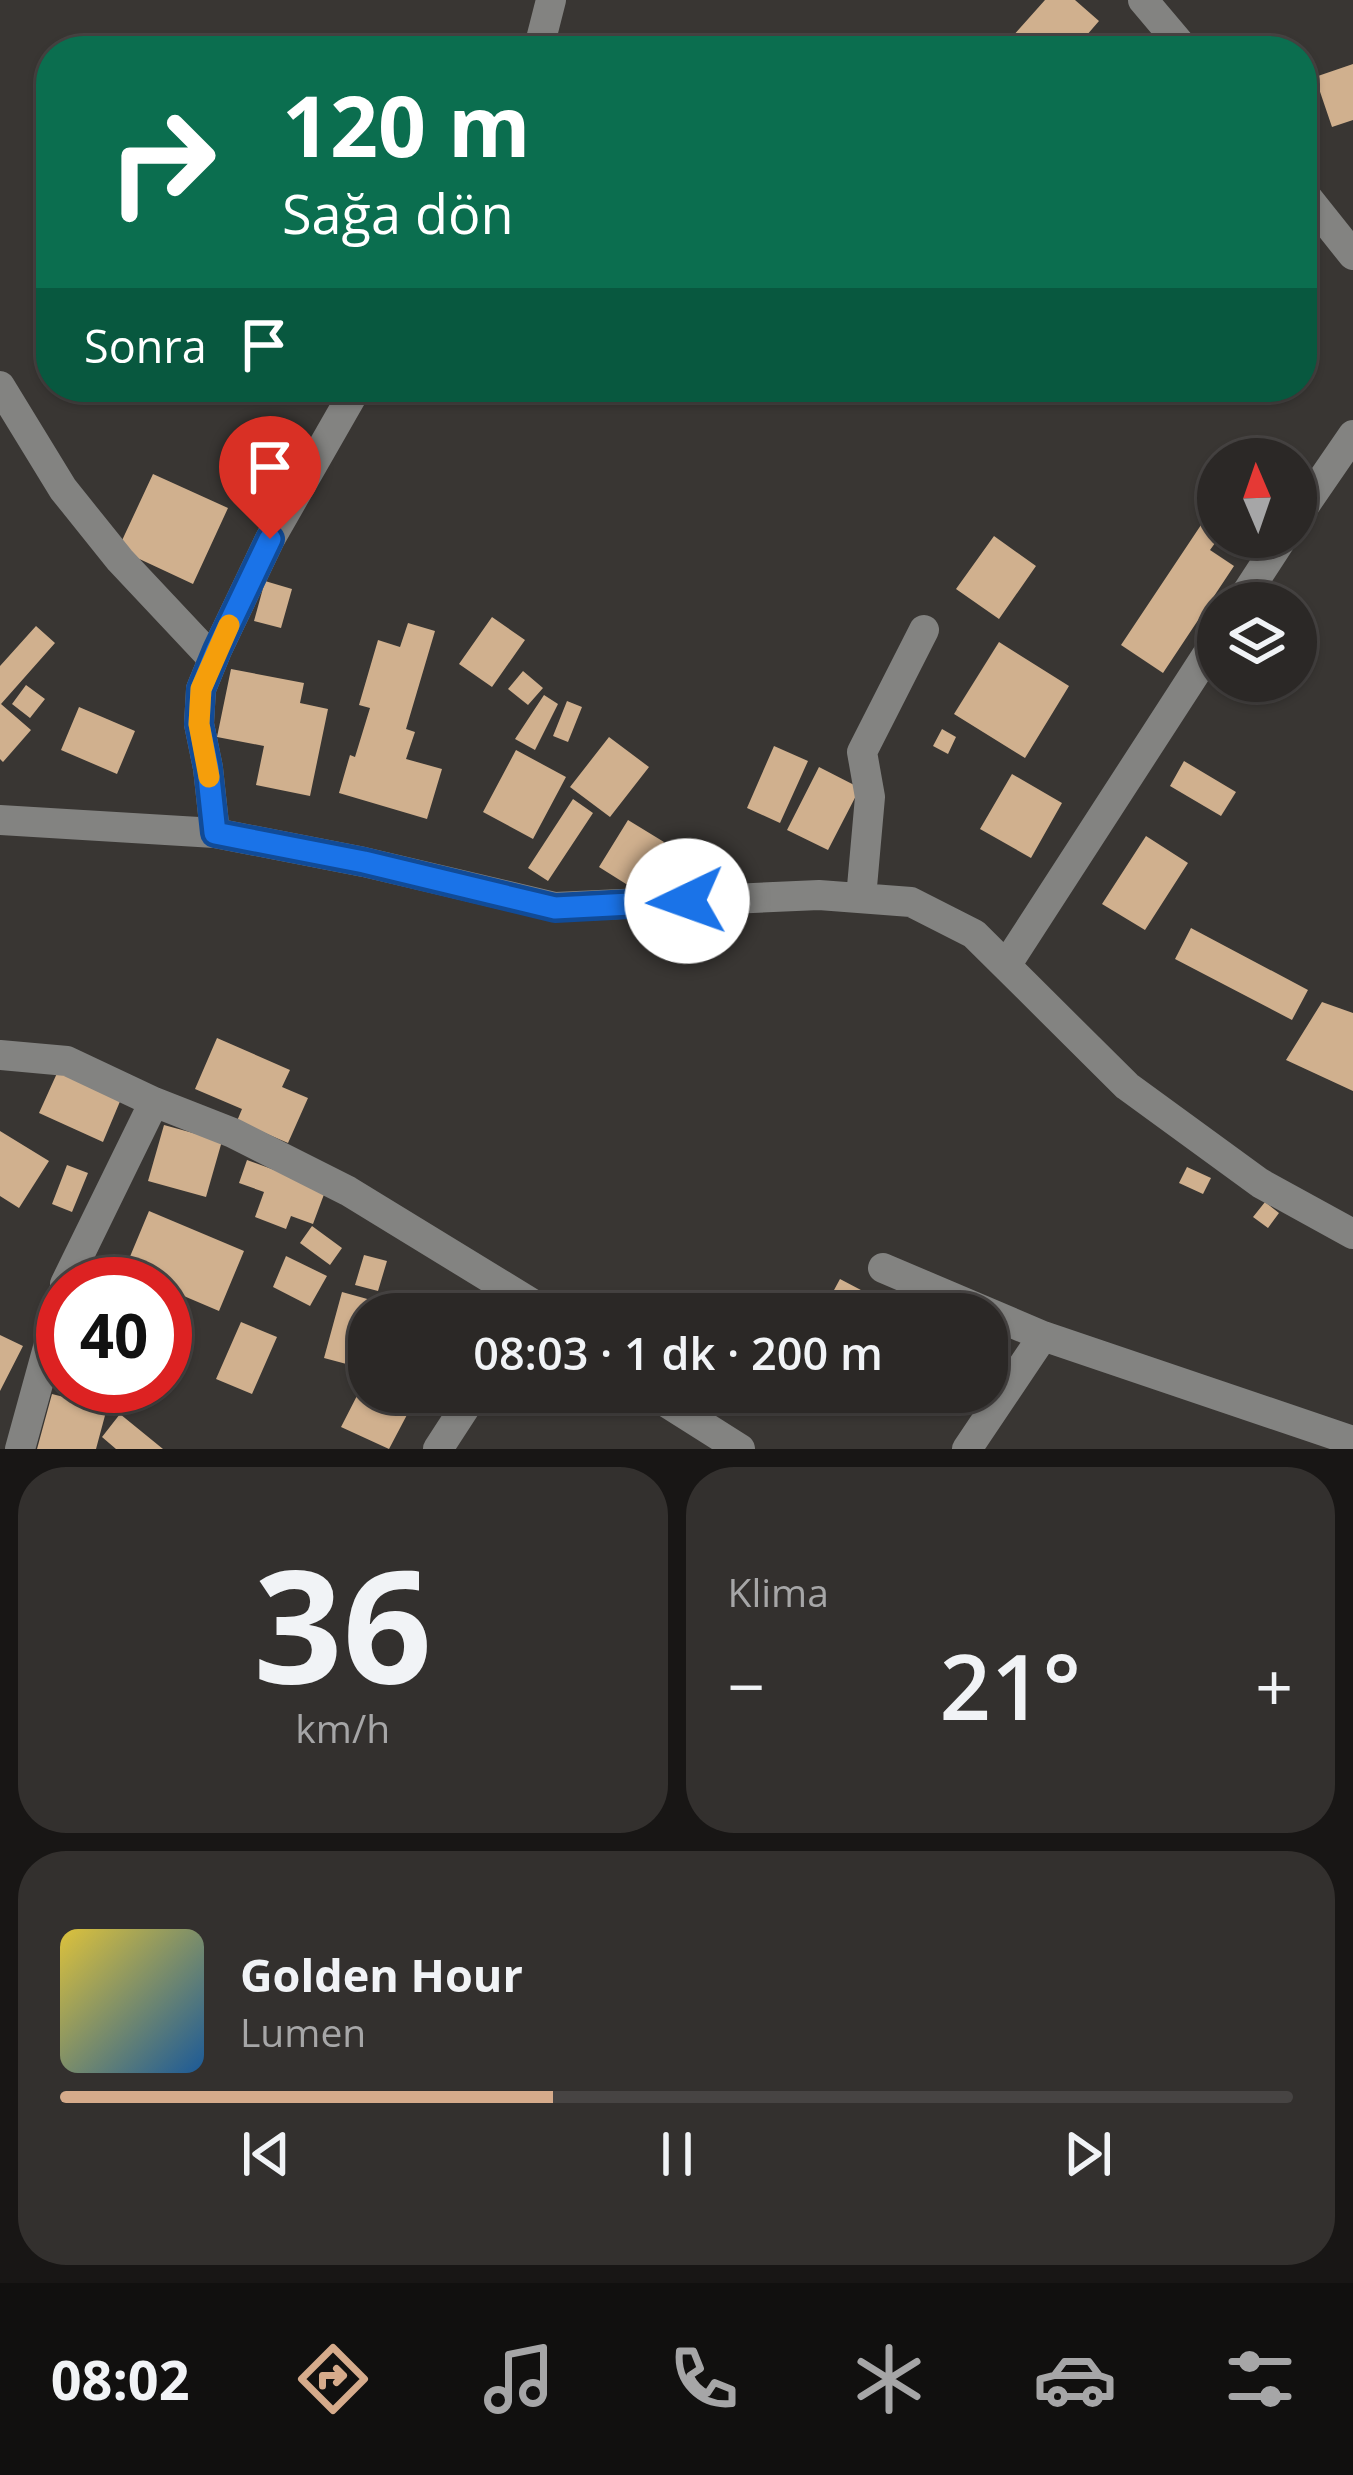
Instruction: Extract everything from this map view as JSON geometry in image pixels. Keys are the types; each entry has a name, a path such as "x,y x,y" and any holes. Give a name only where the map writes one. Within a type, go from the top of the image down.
{"street":[{"path":"542,36 551,0"},
{"path":"1142,0 1173,36"},
{"path":"1317,210 1353,255"},
{"path":"0,386 63,489 120,560 213,659"},
{"path":"215,833 199,724 201,689 270,539 348,402"},
{"path":"1317,487 1353,435"},
{"path":"861,898 870,797 862,752 924,630"},
{"path":"1007,964 1197,670"},
{"path":"0,820 215,833 364,862 555,908 819,895 911,902 974,934 1127,1086 1260,1183 1353,1234"},
{"path":"5,1065 67,1060 233,1133 348,1190 509,1293"},
{"path":"78,1257 154,1102"},
{"path":"883,1268 1042,1336 1353,1442"},
{"path":"967,1449 1042,1336"},
{"path":"20,1449 36,1391"},
{"path":"438,1449 461,1413"},
{"path":"683,1413 740,1449"}],"building":[{"path":"1045,0 1075,0 1099,21 1086,36 1013,36"},
{"path":"1353,64 1353,120 1332,127 1317,76"},
{"path":"153,474 228,508 193,584 118,549"},
{"path":"1197,531 1197,558 1222,558 1234,566 1223,582 1197,582 1197,622 1163,673 1121,645"},
{"path":"994,536 1036,566 999,619 956,589"},
{"path":"265,581 292,589 281,628 254,621"},
{"path":"492,617 525,640 492,687 459,664"},
{"path":"408,623 435,631 406,729 415,732 406,759 442,769 427,819 339,793 370,708 359,705 378,640 400,647"},
{"path":"36,626 55,643 1,704 31,730 3,762 0,759 0,666"},
{"path":"999,642 1069,686 1025,758 954,714"},
{"path":"231,669 304,683 300,703 328,709 310,796 256,785 264,746 217,737"},
{"path":"523,671 543,688 528,705 508,689"},
{"path":"26,685 45,699 30,718 12,704"},
{"path":"544,695 558,704 535,750 515,739"},
{"path":"567,701 582,707 568,742 553,736"},
{"path":"79,707 135,731 117,774 61,750"},
{"path":"942,729 956,737 948,754 933,746"},
{"path":"609,737 649,767 610,817 570,787"},
{"path":"774,746 808,761 780,823 747,808"},
{"path":"516,750 566,777 533,839 483,812"},
{"path":"1184,761 1236,792 1221,816 1170,786"},
{"path":"819,767 860,788 828,850 787,830"},
{"path":"1012,774 1062,803 1031,858 980,829"},
{"path":"573,799 593,813 548,881 528,868"},
{"path":"628,820 664,842 634,889 599,867"},
{"path":"1146,836 1188,863 1145,930 1102,904"},
{"path":"1191,928 1308,990 1292,1020 1175,959"},
{"path":"1322,1002 1353,1013 1353,1091 1286,1060"},
{"path":"217,1038 290,1070 282,1087 308,1098 288,1143 237,1121 242,1109 195,1089"},
{"path":"58,1071 121,1099 103,1142 39,1113"},
{"path":"164,1125 222,1141 206,1197 148,1181"},
{"path":"0,1131 49,1161 19,1208 0,1196"},
{"path":"247,1160 326,1189 313,1224 291,1216 286,1229 255,1217 264,1192 239,1183"},
{"path":"67,1165 88,1173 72,1212 52,1204"},
{"path":"1187,1167 1211,1178 1203,1194 1179,1183"},
{"path":"1265,1202 1279,1213 1268,1228 1253,1217"},
{"path":"149,1211 244,1251 219,1311 192,1300 192,1257 130,1257"},
{"path":"312,1226 342,1248 330,1265 300,1243"},
{"path":"364,1255 387,1261 378,1291 355,1285"},
{"path":"286,1256 327,1276 310,1306 273,1287"},
{"path":"840,1279 867,1293 832,1293"},
{"path":"342,1292 348,1294 348,1364 324,1358"},
{"path":"241,1322 277,1337 252,1394 216,1379"},
{"path":"0,1335 23,1346 0,1391"},
{"path":"47,1413 106,1413 96,1449 37,1449"},
{"path":"348,1413 408,1413 389,1449 341,1427"},
{"path":"120,1414 163,1449 116,1449 102,1437"}],"slow traffic":[{"path":"209,777 199,724 201,689 229,625"}],"route":[{"path":"270,539 201,689 199,724 215,833 364,862 555,908 687,901"}]}
